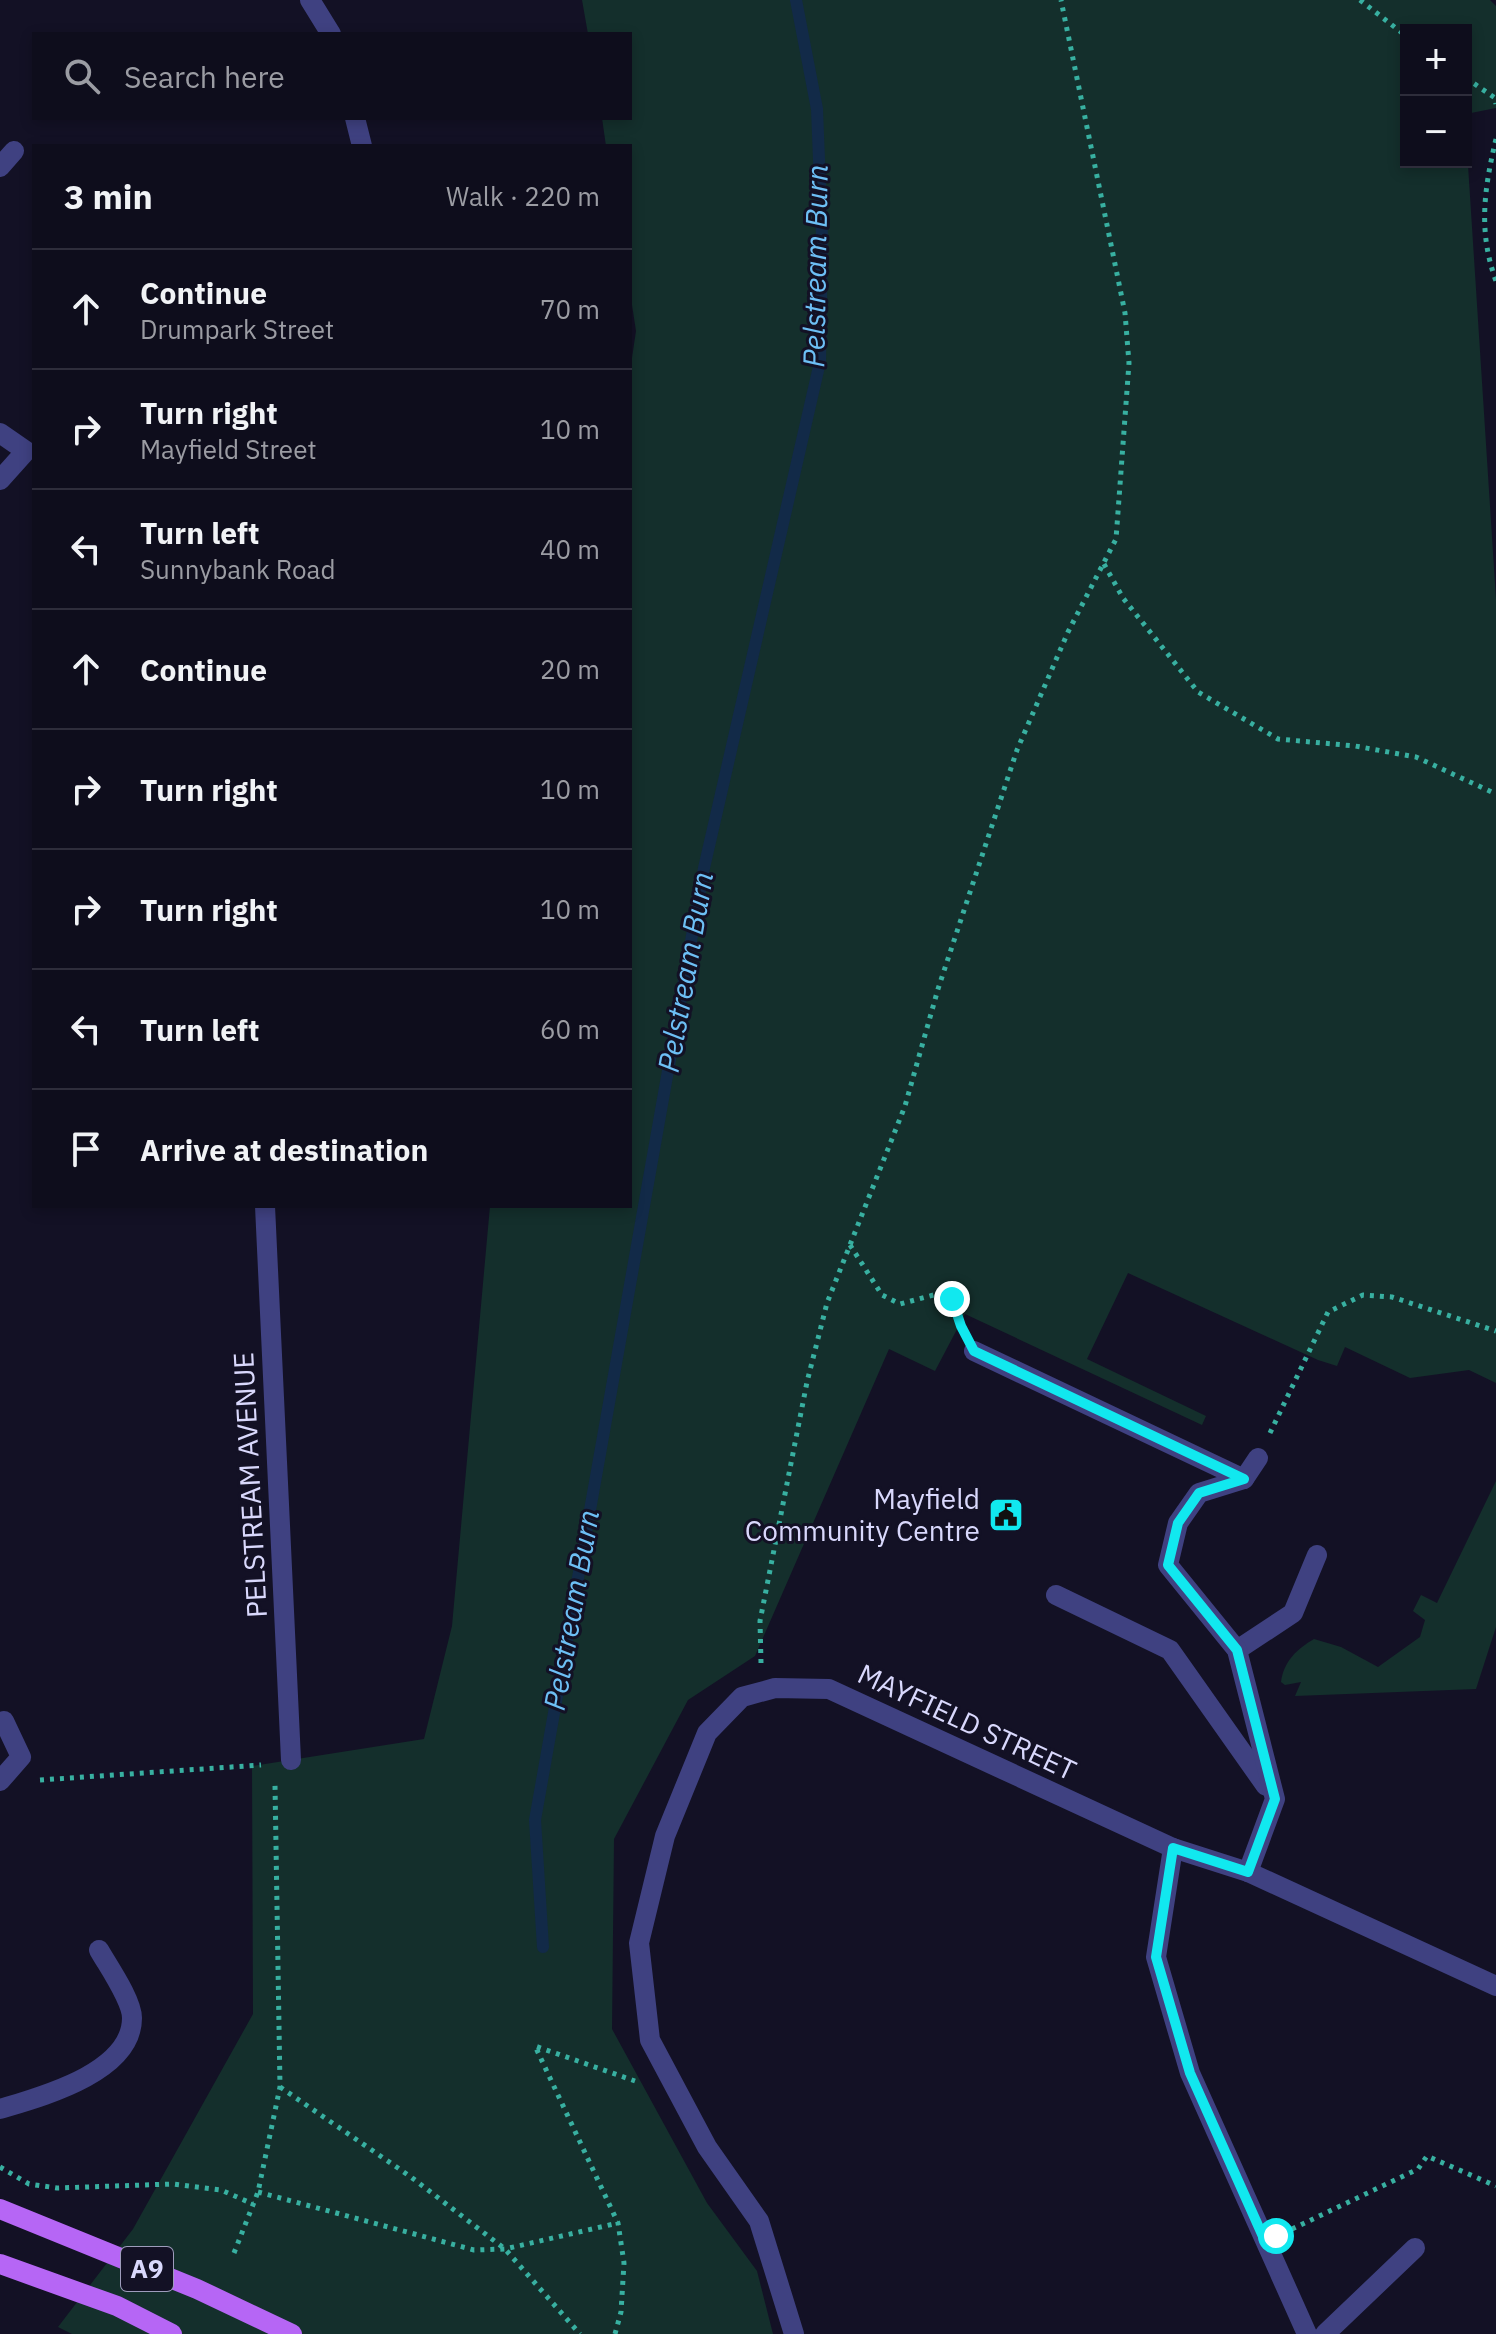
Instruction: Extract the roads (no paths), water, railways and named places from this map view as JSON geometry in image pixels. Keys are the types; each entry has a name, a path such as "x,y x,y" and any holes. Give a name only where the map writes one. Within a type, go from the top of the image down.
{"main road":[{"name":"A9","path":"0,2209 197,2289 292,2334"},
{"name":"A9","path":"0,2264 117,2306 172,2334"}],"street":[{"path":"310,0 330,32"},
{"path":"356,120 362,144"},
{"path":"0,167 14,151"},
{"path":"0,433 30,454 0,480"},
{"name":"PELSTREAM AVENUE","path":"265,1208 291,1760"},
{"path":"974,1351 1244,1479"},
{"path":"1248,1872 1275,1799 1237,1650 1168,1565 1178,1523 1199,1493 1244,1479 1258,1458"},
{"path":"1237,1650 1293,1613 1317,1555"},
{"path":"1056,1595 1170,1650 1275,1799"},
{"name":"MAYFIELD STREET","path":"794,2334 759,2221 707,2147 650,2040 639,1943 665,1836 707,1733 742,1697 775,1688 829,1689 1173,1848 1248,1872 1496,1986"},
{"path":"0,1781 21,1757 4,1721"},
{"path":"1173,1848 1156,1957 1190,2073 1307,2334"},
{"path":"0,2109 63,2090 89,2075 102,2067 128,2035 132,2016 99,1950"},
{"path":"1325,2334 1415,2248"}],"waterway":[{"name":"Pelstream Burn","path":"543,1947 535,1820 704,868 820,362 822,236 817,109 796,0"}],"place":[{"name":"Mayfield Community Centre","path":"1006,1515"}]}
